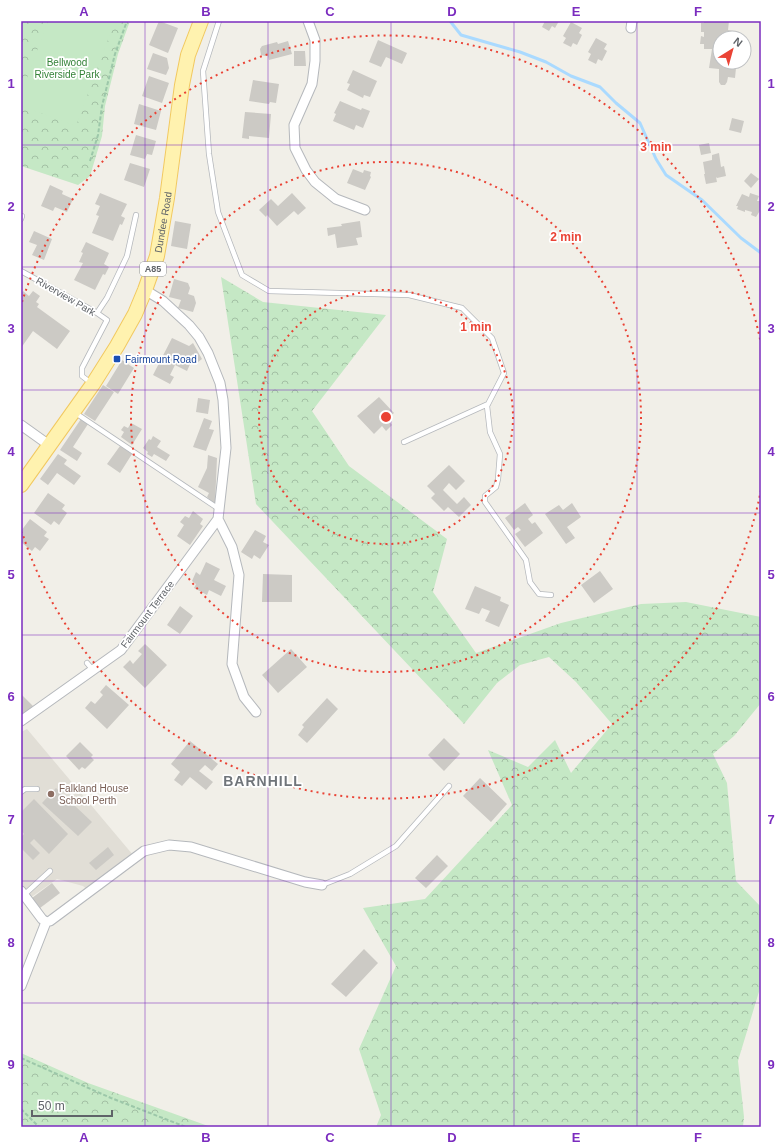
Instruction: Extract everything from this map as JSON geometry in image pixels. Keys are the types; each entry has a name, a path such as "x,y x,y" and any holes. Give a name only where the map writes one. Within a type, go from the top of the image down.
{"main road":[{"name":"Dundee Road","path":"21,485 93,384 117,346 146,290 157,256 161,234 182,85 188,55 201,21"}],"street":[{"path":"308,21 315,40 312,84 300,108 294,125 295,148 306,170 315,182 336,199 365,210"},
{"path":"146,290 163,301 189,325 199,337 215,369 223,400 226,448 218,519 232,547 239,575 232,664 244,697 256,712"},
{"path":"21,425 49,445"},
{"name":"Fairmount Terrace","path":"21,721 90,667 120,650 186,557 218,519"},
{"path":"21,986 46,922 50,921 144,851 169,845 191,847 305,882 322,885"},
{"path":"22,893 46,922"}],"lane":[{"path":"219,21 203,71 209,154 218,212 242,274 269,291 409,295 462,308 492,338 504,373 487,406 490,432 500,454 496,487 485,496 485,502 526,560 530,582 534,588 539,594 551,595"},
{"path":"97,313 107,298 127,256 136,215"},
{"name":"Riverview Park","path":"21,271 107,320 82,368 82,376 93,384"},
{"path":"404,442 488,404"},
{"path":"73,411 219,509"},
{"path":"322,885 350,874 396,846 449,786"},
{"path":"21,792 25,789 37,789"},
{"path":"22,893 50,871"}],"path":[{"path":"90,161 98,135 102,106 115,54 127,21"},
{"path":"21,1058 111,1098 186,1127"},
{"path":"21,1109 39,1127"}],"shaded area":[{"name":"Falkland House School Perth","path":"27,729 133,855 88,890 83,886 57,879 30,898 21,885 21,732"}],"green space":[{"name":"Bellwood Riverside Park","path":"21,21 130,21 118,54 105,106 102,136 90,176 78,185 21,166"},
{"path":"48,21 115,21 76,126 21,106 21,94"},
{"path":"221,277 263,302 386,315 312,411 349,466 447,539 433,592 476,653 561,623 641,604 686,602 761,617 761,703 734,736 713,754 727,783 736,881 761,907 761,985 738,1061 744,1117 743,1127 376,1127 381,1115 359,1049 396,966 363,908 425,899 512,805 488,750 528,767 555,740 571,773 612,724 576,682 549,657 520,665 497,683 464,724 256,504"},
{"path":"21,1053 88,1083 211,1127 21,1127"}],"building":[{"path":"159,21 178,28 168,53 149,45"},
{"path":"545,21 559,21 555,28 552,26 549,31 542,27"},
{"path":"704,21 729,21 728,30 712,30 712,49 704,49 704,44 700,44 701,36 704,37 704,32 701,32 701,23 704,23"},
{"path":"571,22 582,28 579,33 582,35 577,45 573,43 571,47 563,43 566,38 563,36"},
{"path":"596,38 607,44 604,49 607,51 602,61 598,59 596,64 588,60 591,54 588,52"},
{"path":"378,40 407,53 402,64 386,57 381,67 369,62"},
{"path":"288,41 292,54 269,60 268,56 261,55 260,49 262,46"},
{"path":"712,49 712,68 709,68"},
{"path":"294,51 305,51 306,66 294,66"},
{"path":"153,53 167,58 169,68 166,75 147,69"},
{"path":"353,70 377,81 370,97 364,95 363,98 347,90 350,84 347,83"},
{"path":"719,70 736,70 735,78 728,77 725,85 721,85 719,82"},
{"path":"149,76 169,83 162,103 142,96"},
{"path":"253,80 279,84 276,103 270,102 269,104 249,101"},
{"path":"340,101 361,110 362,108 370,111 363,128 356,125 354,130 333,121 336,114 334,113"},
{"path":"139,104 161,111 156,130 134,124"},
{"path":"245,112 271,114 269,138 249,136 249,139 242,138"},
{"path":"732,118 744,121 741,133 729,130"},
{"path":"136,135 156,141 152,155 147,154 145,159 130,155"},
{"path":"709,143 711,153 701,155 699,145"},
{"path":"719,153 721,167 724,166 726,176 716,177 717,182 706,184 703,162 712,160 712,155"},
{"path":"130,163 150,169 144,187 124,180"},
{"path":"353,169 363,173 364,170 371,172 371,177 365,190 347,183"},
{"path":"751,173 759,179 751,188 744,181"},
{"path":"50,185 63,191 62,194 73,199 67,212 55,207 53,211 41,206"},
{"path":"100,193 127,204 121,216 125,218 122,225 120,224 113,241 92,233 99,216 96,215 100,206 95,204"},
{"path":"292,193 306,208 298,215 294,211 277,226 267,215 266,217 259,210 271,199 278,206"},
{"path":"750,193 759,196 757,201 761,201 761,209 756,217 751,215 752,212 745,210 745,212 737,209 738,206 736,206 742,194 749,197"},
{"path":"175,221 191,224 187,249 171,246"},
{"path":"360,221 362,237 356,238 358,245 337,248 335,234 328,236 327,228"},
{"path":"34,231 52,239 44,260 32,255 37,245 29,242"},
{"path":"86,242 109,253 104,264 109,267 105,275 103,274 95,290 74,280 83,263 79,262 83,253 81,252"},
{"path":"174,279 188,283 190,288 188,294 194,296 196,303 193,312 178,308 181,300 169,297"},
{"path":"23,291 29,296 33,291 40,296 36,302 39,304 37,307 70,331 57,349 33,331 21,348 21,294"},
{"path":"172,338 189,346 193,343 202,359 198,362 193,354 186,360 191,362 187,371 175,365 170,375 174,377 170,384 153,375"},
{"path":"122,360 134,368 118,394 106,386"},
{"path":"103,385 114,392 95,421 84,414"},
{"path":"379,397 394,413 387,419 392,425 386,431 382,426 374,434 357,416"},
{"path":"198,398 210,400 208,414 196,412"},
{"path":"204,418 212,421 209,429 214,430 206,451 193,447"},
{"path":"81,419 88,424 73,447 82,453 77,461 60,450"},
{"path":"131,423 142,429 132,445 121,437 124,432 121,430 124,426 128,428"},
{"path":"153,436 161,441 157,447 170,455 166,461 154,454 152,457 147,454 148,452 143,448"},
{"path":"120,446 132,454 120,473 107,464"},
{"path":"58,454 67,460 64,464 81,476 74,485 57,473 48,485 40,479"},
{"path":"208,455 217,458 215,504 207,497 209,493 198,487 207,468"},
{"path":"449,465 465,481 456,490 449,483 443,490 457,504 464,497 471,505 459,517 448,507 444,511 431,498 435,494 427,486"},
{"path":"48,493 65,505 62,509 67,513 59,525 54,521 51,525 34,513"},
{"path":"525,503 533,515 528,519 532,524 535,522 543,533 525,547 515,534 521,530 518,527 514,530 505,518"},
{"path":"572,503 581,517 567,527 575,538 566,544 545,514 559,505 563,510"},
{"path":"193,511 203,519 200,524 203,526 190,545 177,536 184,525 180,522 185,516 189,518"},
{"path":"30,519 47,532 44,536 49,539 40,551 35,547 32,551 21,542 21,531"},
{"path":"255,530 266,536 263,542 269,545 260,559 254,555 252,559 241,552"},
{"path":"206,562 220,569 214,580 226,586 221,596 209,590 207,595 194,588 196,584 192,581 196,572 200,575"},
{"path":"600,571 613,589 594,603 581,585"},
{"path":"263,574 292,575 292,602 262,602"},
{"path":"475,586 501,597 500,601 509,605 499,627 485,621 490,611 482,608 479,614 465,609"},
{"path":"180,606 193,616 180,634 167,625"},
{"path":"145,644 167,665 145,688 123,667 130,660 133,664 142,654 138,651"},
{"path":"291,649 307,667 278,693 262,675"},
{"path":"106,685 129,705 107,729 85,708 91,701 95,704 103,695 100,692"},
{"path":"21,694 33,706 23,715 21,713"},
{"path":"327,698 338,709 307,743 298,735 304,727 302,725"},
{"path":"444,738 460,754 444,771 428,755"},
{"path":"190,741 218,764 212,771 205,765 199,771 213,782 206,790 190,777 182,786 174,780 180,772 171,764"},
{"path":"80,742 93,755 91,757 94,760 85,769 82,767 79,770 66,756"},
{"path":"480,778 507,804 491,822 463,796"},
{"path":"56,788 92,822 78,836 42,803"},
{"path":"34,799 68,834 49,854 34,839 30,843 40,853 33,860 21,848 21,837 24,834 21,830 21,812"},
{"path":"108,847 114,855 96,870 89,863"},
{"path":"437,855 448,866 426,888 415,878"},
{"path":"52,883 60,893 40,908 32,898"},
{"path":"364,949 378,963 346,997 331,984"}],"waterway":[{"path":"450,21 461,35 520,52 546,62 571,76 600,87 640,123 656,159 666,175 702,200 741,238 761,253"}],"place":[{"name":"Fairmount Road","path":"117,359"},
{"name":"Falkland House School Perth","path":"51,794"}],"district":[{"name":"BARNHILL","path":"263,781"}]}
